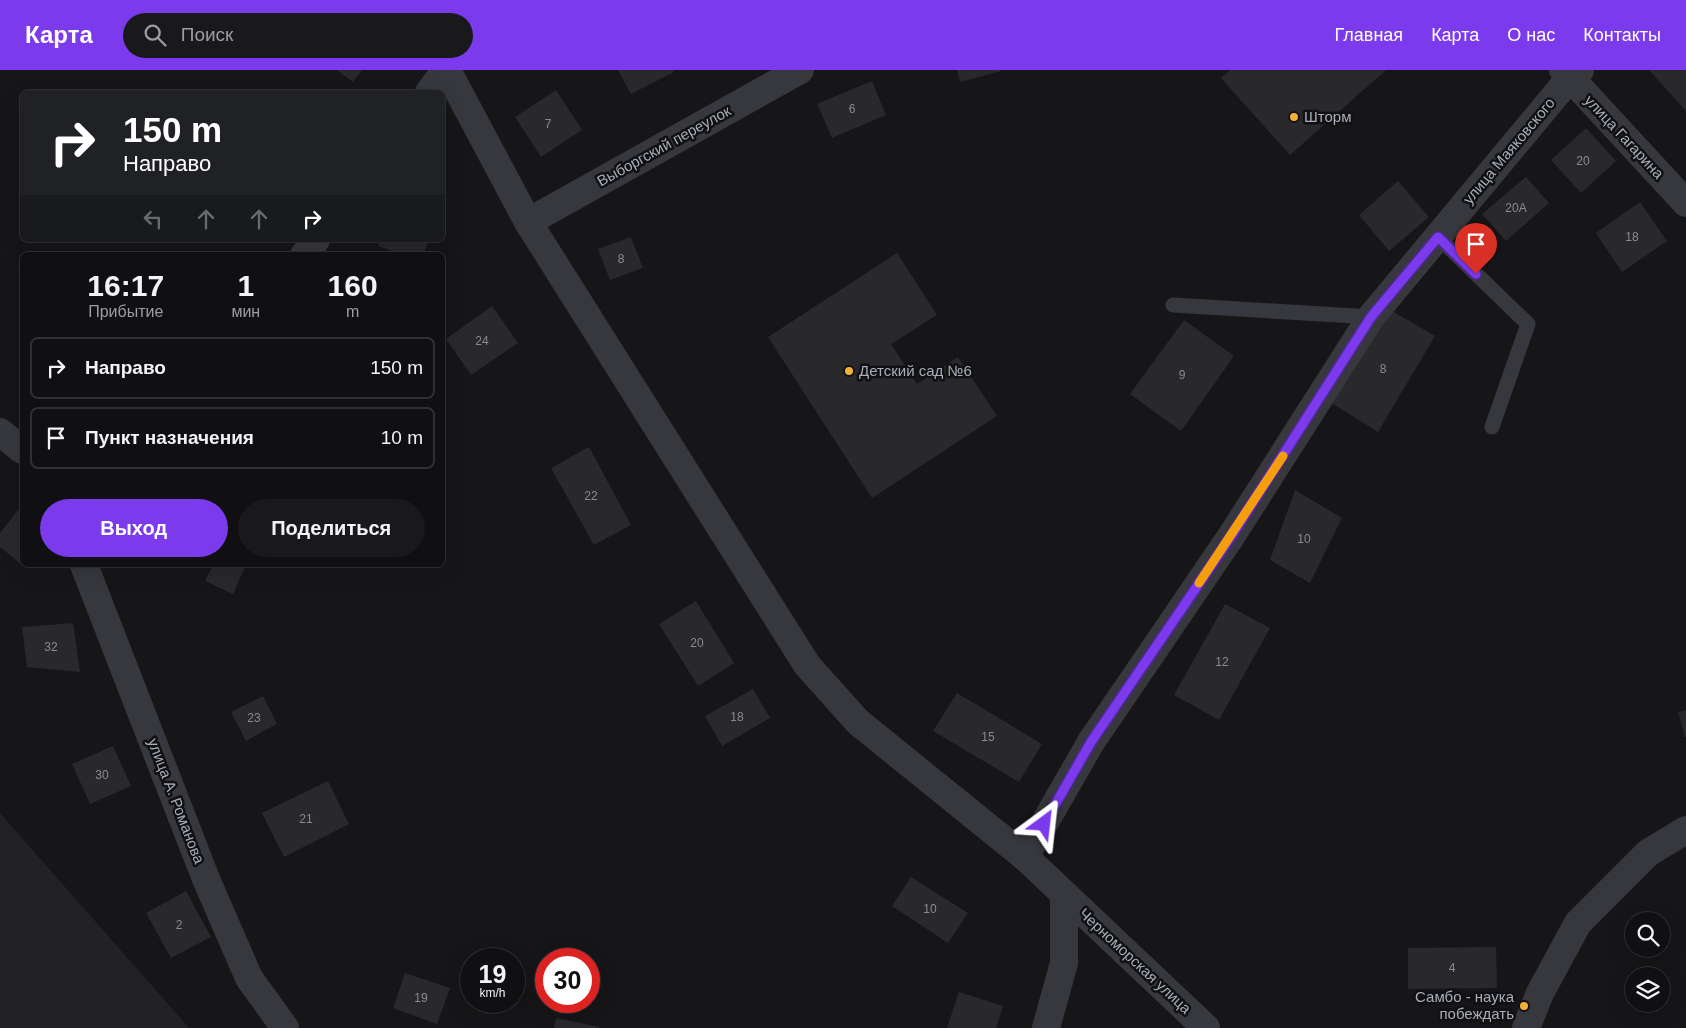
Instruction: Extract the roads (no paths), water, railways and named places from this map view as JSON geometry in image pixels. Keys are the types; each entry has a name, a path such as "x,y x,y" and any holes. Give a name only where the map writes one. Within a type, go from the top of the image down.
{"street":[{"path":"431,90 447,70"},
{"name":"Черноморская улица","path":"447,70 528,222 807,665 858,722 1025,857 1206,1028"},
{"name":"Выборгский переулок","path":"528,222 800,70"},
{"name":"улица Гагарина","path":"1571,73 1686,203"},
{"name":"улица Маяковского","path":"1025,857 1091,742 1232,535 1371,317 1571,73"},
{"path":"306,252 314,242"},
{"path":"0,432 20,448"},
{"name":"улица А. Романова","path":"85,567 206,879 248,978 285,1028"},
{"path":"1526,1028 1540,993 1578,923 1648,854 1686,830"},
{"path":"1046,1028 1064,962 1064,894"}],"lane":[{"path":"1438,237 1528,324 1492,427"},
{"path":"1173,305 1371,317"}],"place":[{"name":"Шторм","path":"1294,117"},
{"name":"Детский сад №6","path":"849,371"},
{"name":"Самбо - наука побеждать","path":"1524,1006"}]}
